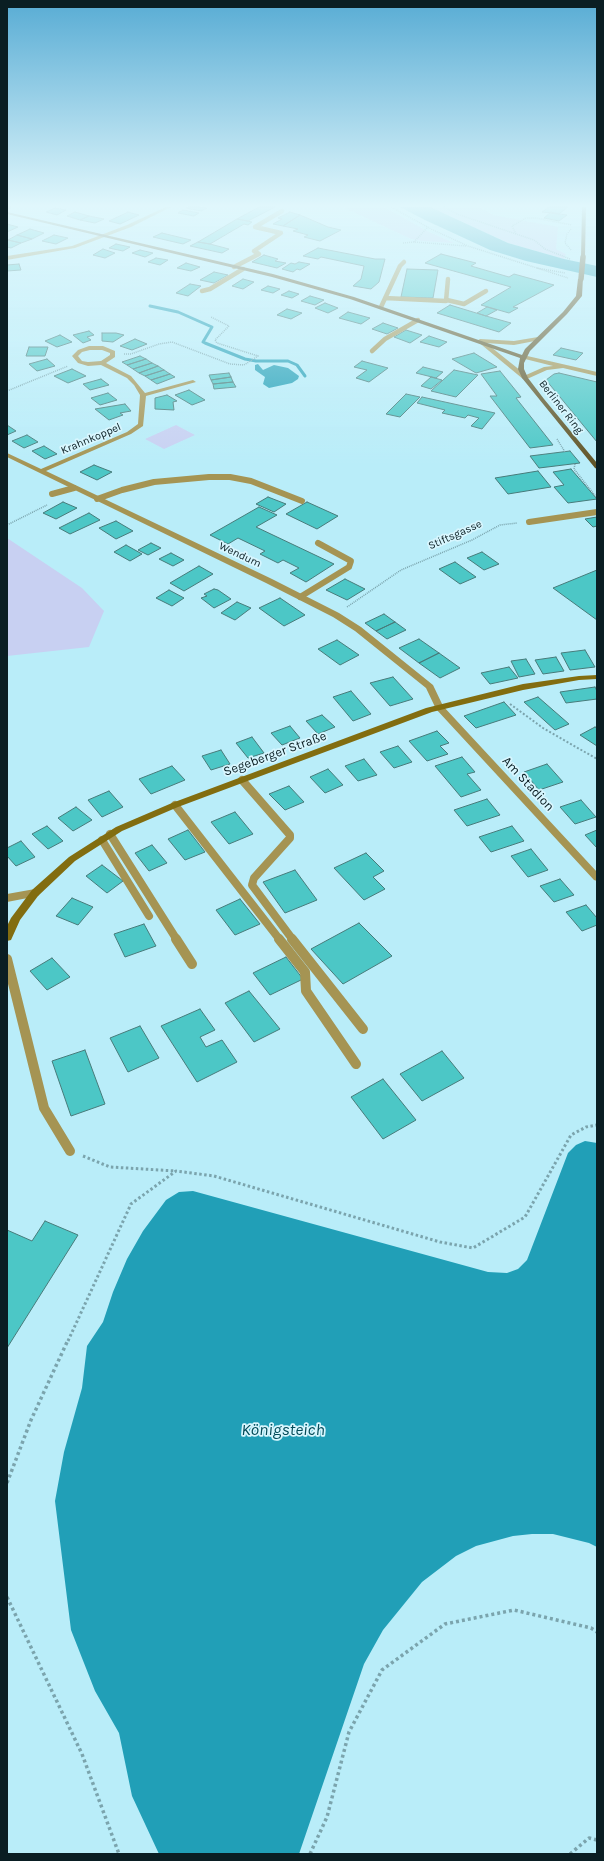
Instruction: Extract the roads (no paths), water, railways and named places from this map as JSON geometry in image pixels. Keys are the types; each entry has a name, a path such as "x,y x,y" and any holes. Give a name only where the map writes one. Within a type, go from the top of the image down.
{"main road":[{"path":"333,294 381,307 524,357 538,339 565,313 579,294"},
{"name":"Berliner Ring","path":"524,357 521,363 521,369 525,378 597,467"},
{"name":"Segeberger Straße","path":"7,937 16,918 35,893 72,858 119,829 175,805 439,708 523,687 579,678 597,677"}],"street":[{"path":"480,341 514,342 538,339"},
{"name":"Berliner Ring","path":"480,341 525,378"},
{"path":"102,363 114,354 108,349 89,348 77,353 75,356 80,362 88,364 102,363 128,377 136,384 144,395 193,382"},
{"path":"524,357 597,374"},
{"path":"525,378 546,368 565,366"},
{"name":"Krahnkoppel","path":"42,471 87,450 130,433 141,425 144,395"},
{"name":"Wendum","path":"7,454 336,615 358,629 430,687 439,708"},
{"name":"Am Stadion","path":"439,708 597,878"},
{"path":"7,898 35,893"}],"lane":[{"path":"381,307 387,294"},
{"path":"447,294 447,300"},
{"path":"385,298 447,300 464,304 481,294"},
{"path":"372,351 385,339 418,320"},
{"path":"97,499 122,490 154,482 209,477 230,477 251,481 302,501"},
{"path":"52,494 74,488"},
{"path":"529,522 597,512"},
{"path":"300,597 348,567 351,561 318,543"},
{"path":"242,780 290,835 290,838 254,878 252,885 296,944 364,1029"},
{"path":"175,805 305,972 306,990 356,1064"},
{"path":"110,834 192,964"},
{"path":"102,840 149,916"},
{"path":"7,959 44,1108 70,1151"}],"water":[{"path":"258,364 263,370 274,365 288,368 299,376 298,379 292,383 269,388 263,384 265,377 255,370 255,365"},
{"name":"Königsteich","path":"585,1141 597,1143 597,1547 589,1543 553,1534 513,1536 476,1546 456,1556 422,1582 383,1630 364,1664 299,1854 159,1854 132,1796 119,1733 95,1691 71,1630 55,1501 64,1452 82,1388 87,1346 103,1322 113,1292 127,1259 143,1231 166,1200 179,1192 193,1191 488,1272 507,1273 518,1269 527,1260 568,1153 576,1145"}],"waterway":[{"path":"150,306 178,312 212,327 203,342 205,343 245,359 256,361 288,361 297,365 305,376"}]}
